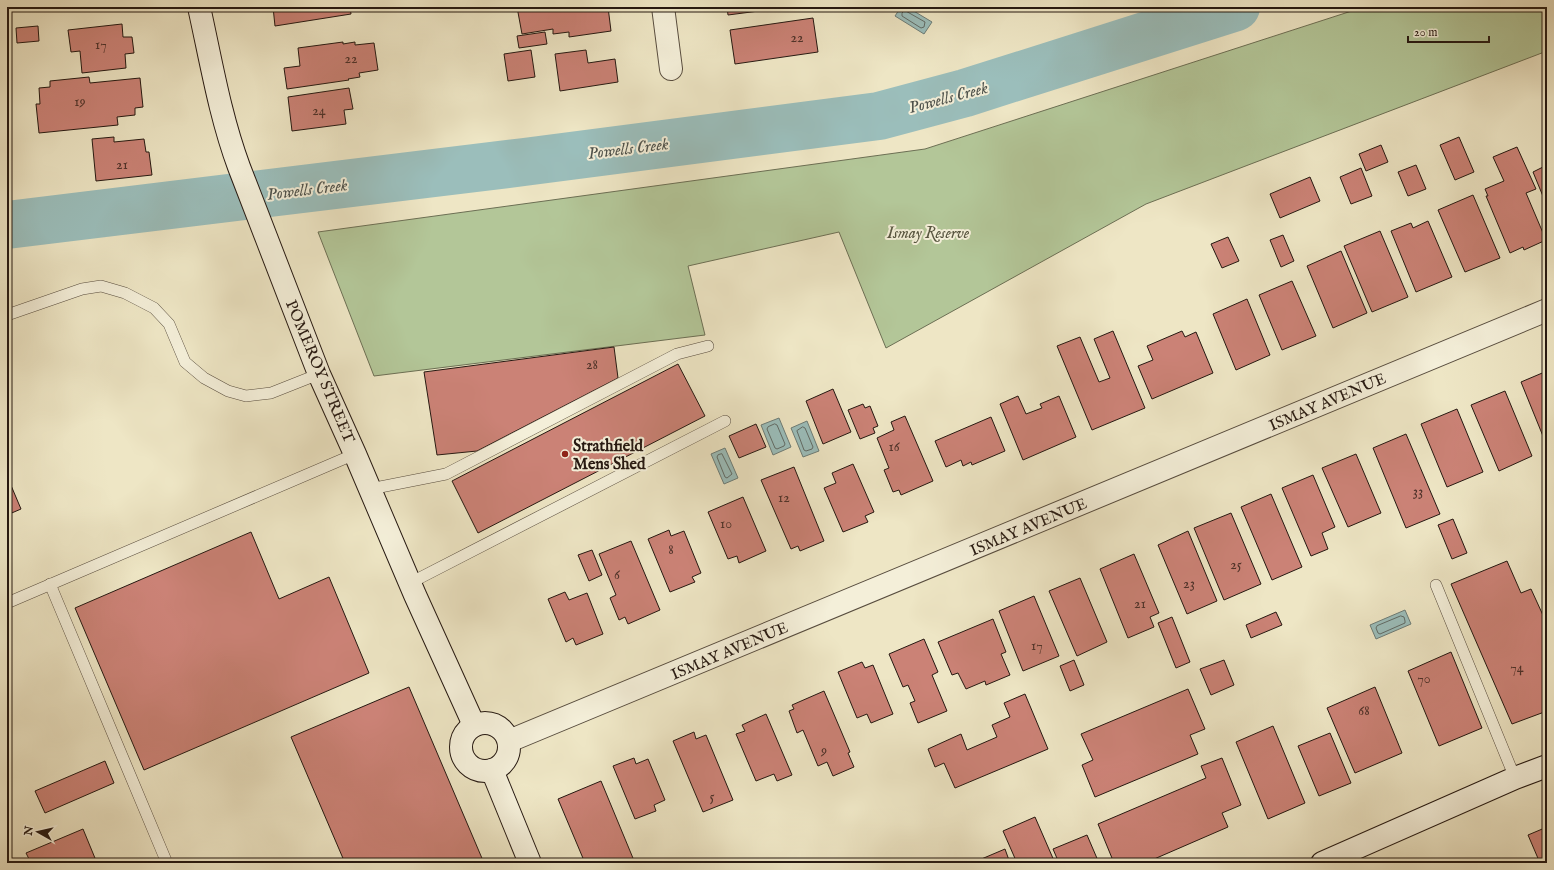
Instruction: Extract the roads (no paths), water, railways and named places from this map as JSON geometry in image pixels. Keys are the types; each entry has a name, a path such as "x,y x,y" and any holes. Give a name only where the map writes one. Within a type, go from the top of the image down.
{"main road":[{"name":"POMEROY STREET","path":"200,7 221,109 231,146 239,167 319,374 474,725"},
{"path":"663,7 671,69"},
{"name":"ISMAY AVENUE","path":"509,741 1547,310"},
{"path":"483,722 491,723 499,727 505,733 509,741 508,755 499,767 492,770 477,770 464,760 461,752 463,736 468,729 474,725 483,722"},
{"path":"1322,863 1515,778 1547,766"},
{"path":"492,770 530,863"}],"lane":[{"path":"7,315 82,289 102,286 125,293 154,308 169,324 185,362 204,378 228,390 246,396 271,393 319,374"},
{"path":"370,489 446,474 677,354 708,346"},
{"path":"410,583 725,421"},
{"path":"7,603 355,454"},
{"path":"50,584 167,863"},
{"path":"1436,584 1515,778"}],"water":[{"path":"901,7 907,7 932,22 924,34 895,16"},
{"path":"779,418 791,447 773,455 761,425"},
{"path":"807,421 819,451 803,457 791,428"},
{"path":"725,448 738,478 724,484 711,454"},
{"path":"1405,610 1411,624 1376,639 1370,625"}],"waterway":[{"name":"Powells Creek","path":"7,225 524,162 879,116 965,93 1236,7"}],"place":[{"name":"Strathfield Mens Shed","path":"565,454"}],"park label":[{"name":"Ismay Reserve","path":"928,232"}]}
